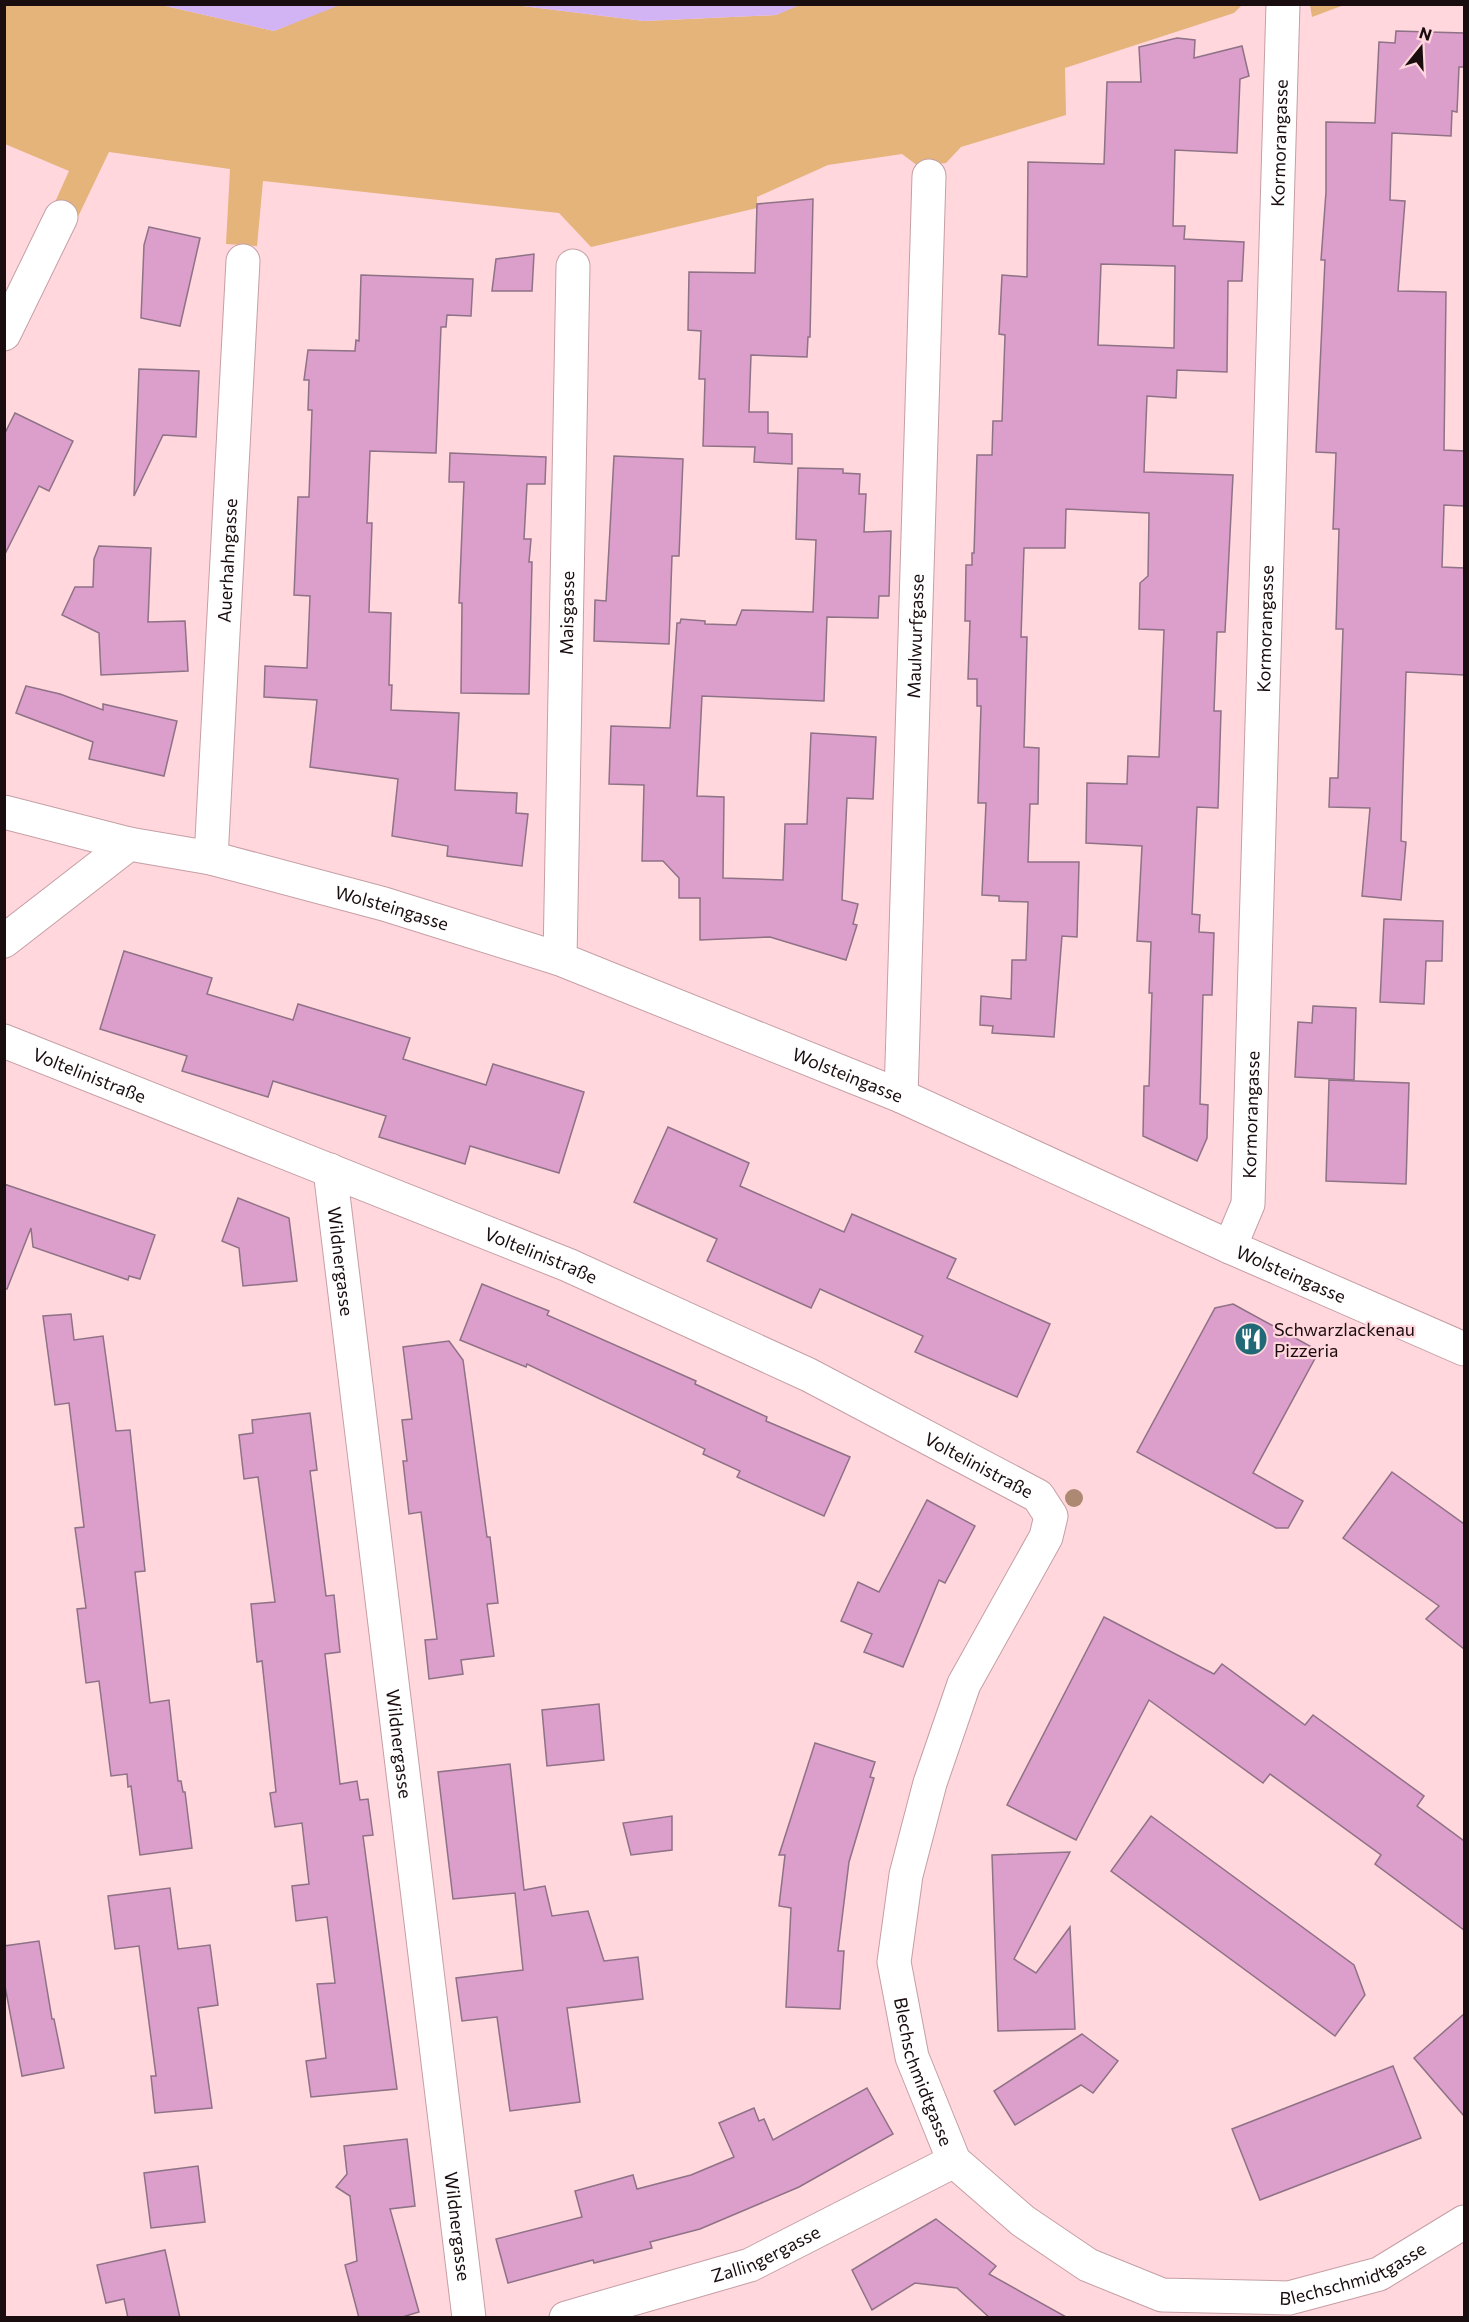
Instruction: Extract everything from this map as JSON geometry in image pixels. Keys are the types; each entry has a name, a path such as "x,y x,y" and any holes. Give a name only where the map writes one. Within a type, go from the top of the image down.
{"street":[{"name":"Kormorangasse","path":"1230,1247 1248,1204 1283,4"},
{"name":"Maulwurfgasse","path":"901,1096 929,176"},
{"path":"4,334 61,217"},
{"name":"Auerhahngasse","path":"211,858 243,261"},
{"name":"Maisgasse","path":"560,959 573,266"},
{"path":"4,812 129,844 211,858"},
{"path":"4,941 129,844"},
{"name":"Wolsteingasse","path":"211,858 384,904 560,959 901,1096 1230,1247 1464,1349"},
{"name":"Voltelinistraße","path":"4,1041 568,1265 809,1375 1038,1496 1051,1516"},
{"name":"Wildnergasse","path":"330,1170 469,2318"},
{"name":"Blechschmidtgasse","path":"1051,1516 1046,1537 964,1684 930,1783 906,1875 894,1962 912,2057 954,2160 1023,2221 1088,2265 1161,2306 1289,2298 1379,2274 1464,2223"},
{"name":"Zallingergasse","path":"566,2318 750,2265 954,2160"}],"shaded area":[{"path":"340,4 514,5 644,21 776,15 800,4 1242,5 1234,13 1065,68 1066,115 961,147 946,163 918,166 902,154 828,165 757,197 757,208 591,247 559,213 263,181 257,246 226,244 230,169 109,152 75,223 51,211 69,171 5,144 4,5 161,5 274,31"},
{"path":"340,4 274,31 161,5"},
{"path":"800,4 776,15 644,21 514,5"},
{"path":"1310,4 1344,5 1312,17"}],"building":[{"path":"1396,31 1464,33 1464,67 1459,67 1457,112 1452,111 1451,136 1392,133 1390,200 1405,201 1398,291 1446,292 1444,450 1464,451 1464,506 1444,505 1442,567 1464,568 1464,675 1406,672 1401,841 1406,842 1401,900 1362,896 1370,808 1329,807 1330,778 1338,778 1343,629 1336,629 1339,529 1333,529 1336,453 1316,452 1325,260 1321,260 1326,192 1326,122 1375,123 1379,42 1395,43"},
{"path":"1177,38 1195,40 1194,58 1242,46 1249,76 1240,79 1237,153 1175,150 1173,226 1185,226 1184,239 1244,242 1242,281 1228,281 1227,372 1177,370 1176,398 1147,396 1144,472 1233,475 1225,632 1217,632 1214,711 1221,711 1218,808 1197,807 1192,914 1200,915 1199,932 1214,933 1212,995 1203,995 1200,1104 1208,1105 1207,1138 1197,1161 1143,1136 1144,1086 1149,1086 1152,993 1149,993 1151,942 1137,941 1142,846 1086,843 1087,783 1127,784 1128,756 1159,757 1164,630 1139,629 1140,583 1148,576 1149,513 1066,509 1065,548 1024,548 1021,637 1027,637 1024,747 1039,748 1038,804 1030,804 1028,862 1079,862 1077,937 1062,936 1054,1037 992,1033 993,1026 980,1025 981,996 1011,999 1012,960 1026,960 1028,902 999,901 999,896 982,895 986,803 978,803 981,706 977,706 977,679 968,679 970,621 965,621 966,565 972,565 972,553 974,553 977,455 992,455 993,421 1002,421 1005,335 999,334 1002,275 1027,277 1028,162 1104,164 1107,82 1141,82 1139,47","holes":["1101,264 1175,266 1174,348 1098,345"]},
{"path":"813,199 810,337 808,337 807,357 751,355 749,412 768,412 768,433 792,434 792,464 754,462 755,447 703,446 705,379 699,379 701,331 688,330 689,272 755,273 757,204"},
{"path":"149,227 200,238 180,326 141,318 144,245"},
{"path":"534,254 532,291 492,291 496,259"},
{"path":"361,275 473,279 471,316 447,315 446,327 441,327 436,453 370,451 367,523 372,523 369,612 391,613 389,685 392,685 391,710 459,713 455,790 517,793 516,813 528,814 522,866 447,856 448,846 392,836 398,779 310,767 317,700 264,697 265,666 307,668 310,596 294,595 298,497 309,497 312,410 308,410 309,380 304,380 308,350 355,351 356,340 359,341"},
{"path":"139,369 199,371 196,437 163,435 134,496"},
{"path":"15,413 73,441 49,491 39,486 4,556 4,435"},
{"path":"450,453 546,457 545,484 527,484 524,539 531,539 529,562 532,562 529,694 461,693 462,603 459,603 464,482 449,482"},
{"path":"614,456 683,459 679,556 672,556 669,644 594,641 595,600 606,601"},
{"path":"798,468 843,469 843,473 860,474 859,494 866,494 864,532 891,531 889,596 879,596 878,618 827,617 824,701 702,696 697,796 724,797 723,878 783,880 785,824 807,824 811,733 876,737 873,799 847,798 842,900 858,904 853,924 857,925 846,960 770,937 700,940 700,898 679,898 679,878 663,861 642,861 644,785 609,784 611,726 670,728 677,623 680,623 681,619 705,621 705,624 736,625 742,610 813,612 816,540 796,539"},
{"path":"99,546 151,548 148,622 185,621 188,671 101,675 99,633 62,615 75,587 93,587 94,559"},
{"path":"26,686 60,694 103,710 103,704 177,721 164,776 89,759 93,742 16,713"},
{"path":"1384,919 1443,921 1442,961 1426,961 1424,1004 1380,1002"},
{"path":"124,951 212,978 207,994 293,1020 298,1004 410,1038 403,1059 486,1085 493,1064 584,1092 559,1173 470,1146 465,1164 379,1137 386,1116 273,1081 268,1097 182,1071 187,1056 100,1029"},
{"path":"1313,1006 1356,1008 1354,1080 1295,1077 1298,1022 1312,1023"},
{"path":"1329,1080 1409,1083 1406,1184 1326,1181"},
{"path":"668,1127 749,1163 740,1186 844,1232 852,1214 956,1259 947,1278 1050,1324 1017,1397 915,1352 923,1336 820,1289 811,1308 707,1261 717,1239 634,1202"},
{"path":"4,1184 155,1235 140,1279 129,1276 128,1280 33,1247 31,1228 7,1289 4,1289"},
{"path":"238,1198 289,1218 297,1281 243,1286 239,1248 222,1241"},
{"path":"482,1284 549,1311 547,1315 696,1381 695,1384 767,1417 766,1421 850,1457 824,1516 737,1477 740,1471 703,1454 705,1449 527,1364 526,1367 460,1340"},
{"path":"1233,1304 1319,1351 1253,1473 1303,1501 1288,1528 1276,1528 1137,1452 1215,1308"},
{"path":"71,1314 74,1340 103,1336 116,1431 130,1430 145,1571 135,1572 150,1703 169,1700 178,1781 181,1781 183,1792 185,1792 192,1848 140,1855 131,1786 128,1787 127,1774 111,1776 99,1681 86,1683 77,1609 86,1608 75,1528 84,1527 69,1403 55,1405 43,1316"},
{"path":"449,1341 463,1360 498,1603 487,1604 494,1656 461,1660 463,1674 429,1679 425,1640 437,1639 421,1512 409,1514 403,1461 407,1461 402,1420 412,1419 403,1347"},
{"path":"310,1413 317,1470 310,1471 326,1596 334,1595 340,1652 325,1654 340,1784 357,1781 360,1800 368,1799 373,1835 363,1836 397,2089 311,2097 306,2061 326,2058 317,1984 335,1983 327,1917 296,1921 292,1886 309,1884 302,1823 275,1827 270,1793 276,1792 262,1661 257,1662 251,1604 275,1602 258,1477 244,1479 239,1435 253,1433 252,1420"},
{"path":"1392,1472 1464,1524 1464,1649 1426,1619 1439,1606 1343,1538"},
{"path":"927,1500 975,1526 945,1583 939,1580 903,1667 864,1652 872,1634 841,1621 858,1582 879,1592"},
{"path":"1104,1617 1214,1674 1222,1664 1305,1725 1313,1715 1424,1796 1417,1806 1464,1841 1464,1930 1375,1864 1381,1855 1270,1774 1263,1783 1149,1700 1076,1840 1007,1805"},
{"path":"599,1704 604,1760 547,1766 542,1710"},
{"path":"815,1743 875,1762 870,1777 874,1778 849,1862 838,1951 844,1951 840,2009 786,2007 791,1908 779,1906 785,1855 779,1855"},
{"path":"510,1764 524,1890 545,1886 552,1916 588,1911 604,1961 638,1957 643,1999 567,2008 580,2102 510,2111 497,2017 462,2021 456,1978 523,1970 515,1893 453,1899 438,1772"},
{"path":"672,1816 672,1850 631,1855 623,1823"},
{"path":"1151,1816 1354,1965 1365,1995 1335,2036 1111,1871"},
{"path":"1070,1852 1014,1959 1036,1973 1070,1927 1075,2029 998,2031 992,1855"},
{"path":"170,1888 178,1949 210,1945 218,2005 198,2008 212,2108 155,2113 151,2076 156,2076 139,1946 115,1949 108,1896"},
{"path":"39,1941 52,2019 54,2019 64,2068 22,2076 4,1981 4,1946"},
{"path":"1464,2014 1464,2116 1414,2058"},
{"path":"1082,2034 1118,2061 1093,2093 1081,2085 1015,2125 994,2091"},
{"path":"1393,2066 1421,2138 1260,2200 1232,2129"},
{"path":"867,2088 893,2134 799,2187 700,2229 650,2242 652,2248 594,2263 593,2260 508,2283 496,2239 582,2217 575,2191 633,2175 637,2189 691,2175 734,2157 719,2123 754,2108 759,2121 764,2119 773,2140"},
{"path":"407,2139 415,2206 390,2209 419,2312 399,2318 359,2318 345,2265 357,2261 350,2196 336,2187 347,2174 344,2146"},
{"path":"198,2166 205,2222 151,2228 144,2173"},
{"path":"936,2219 996,2266 989,2274 1068,2318 990,2318 957,2288 915,2283 872,2310 852,2270"},
{"path":"165,2250 180,2318 128,2318 124,2299 106,2303 97,2265"}],"place":[{"name":"Schwarzlackenau Pizzeria","path":"1251,1339"}]}
